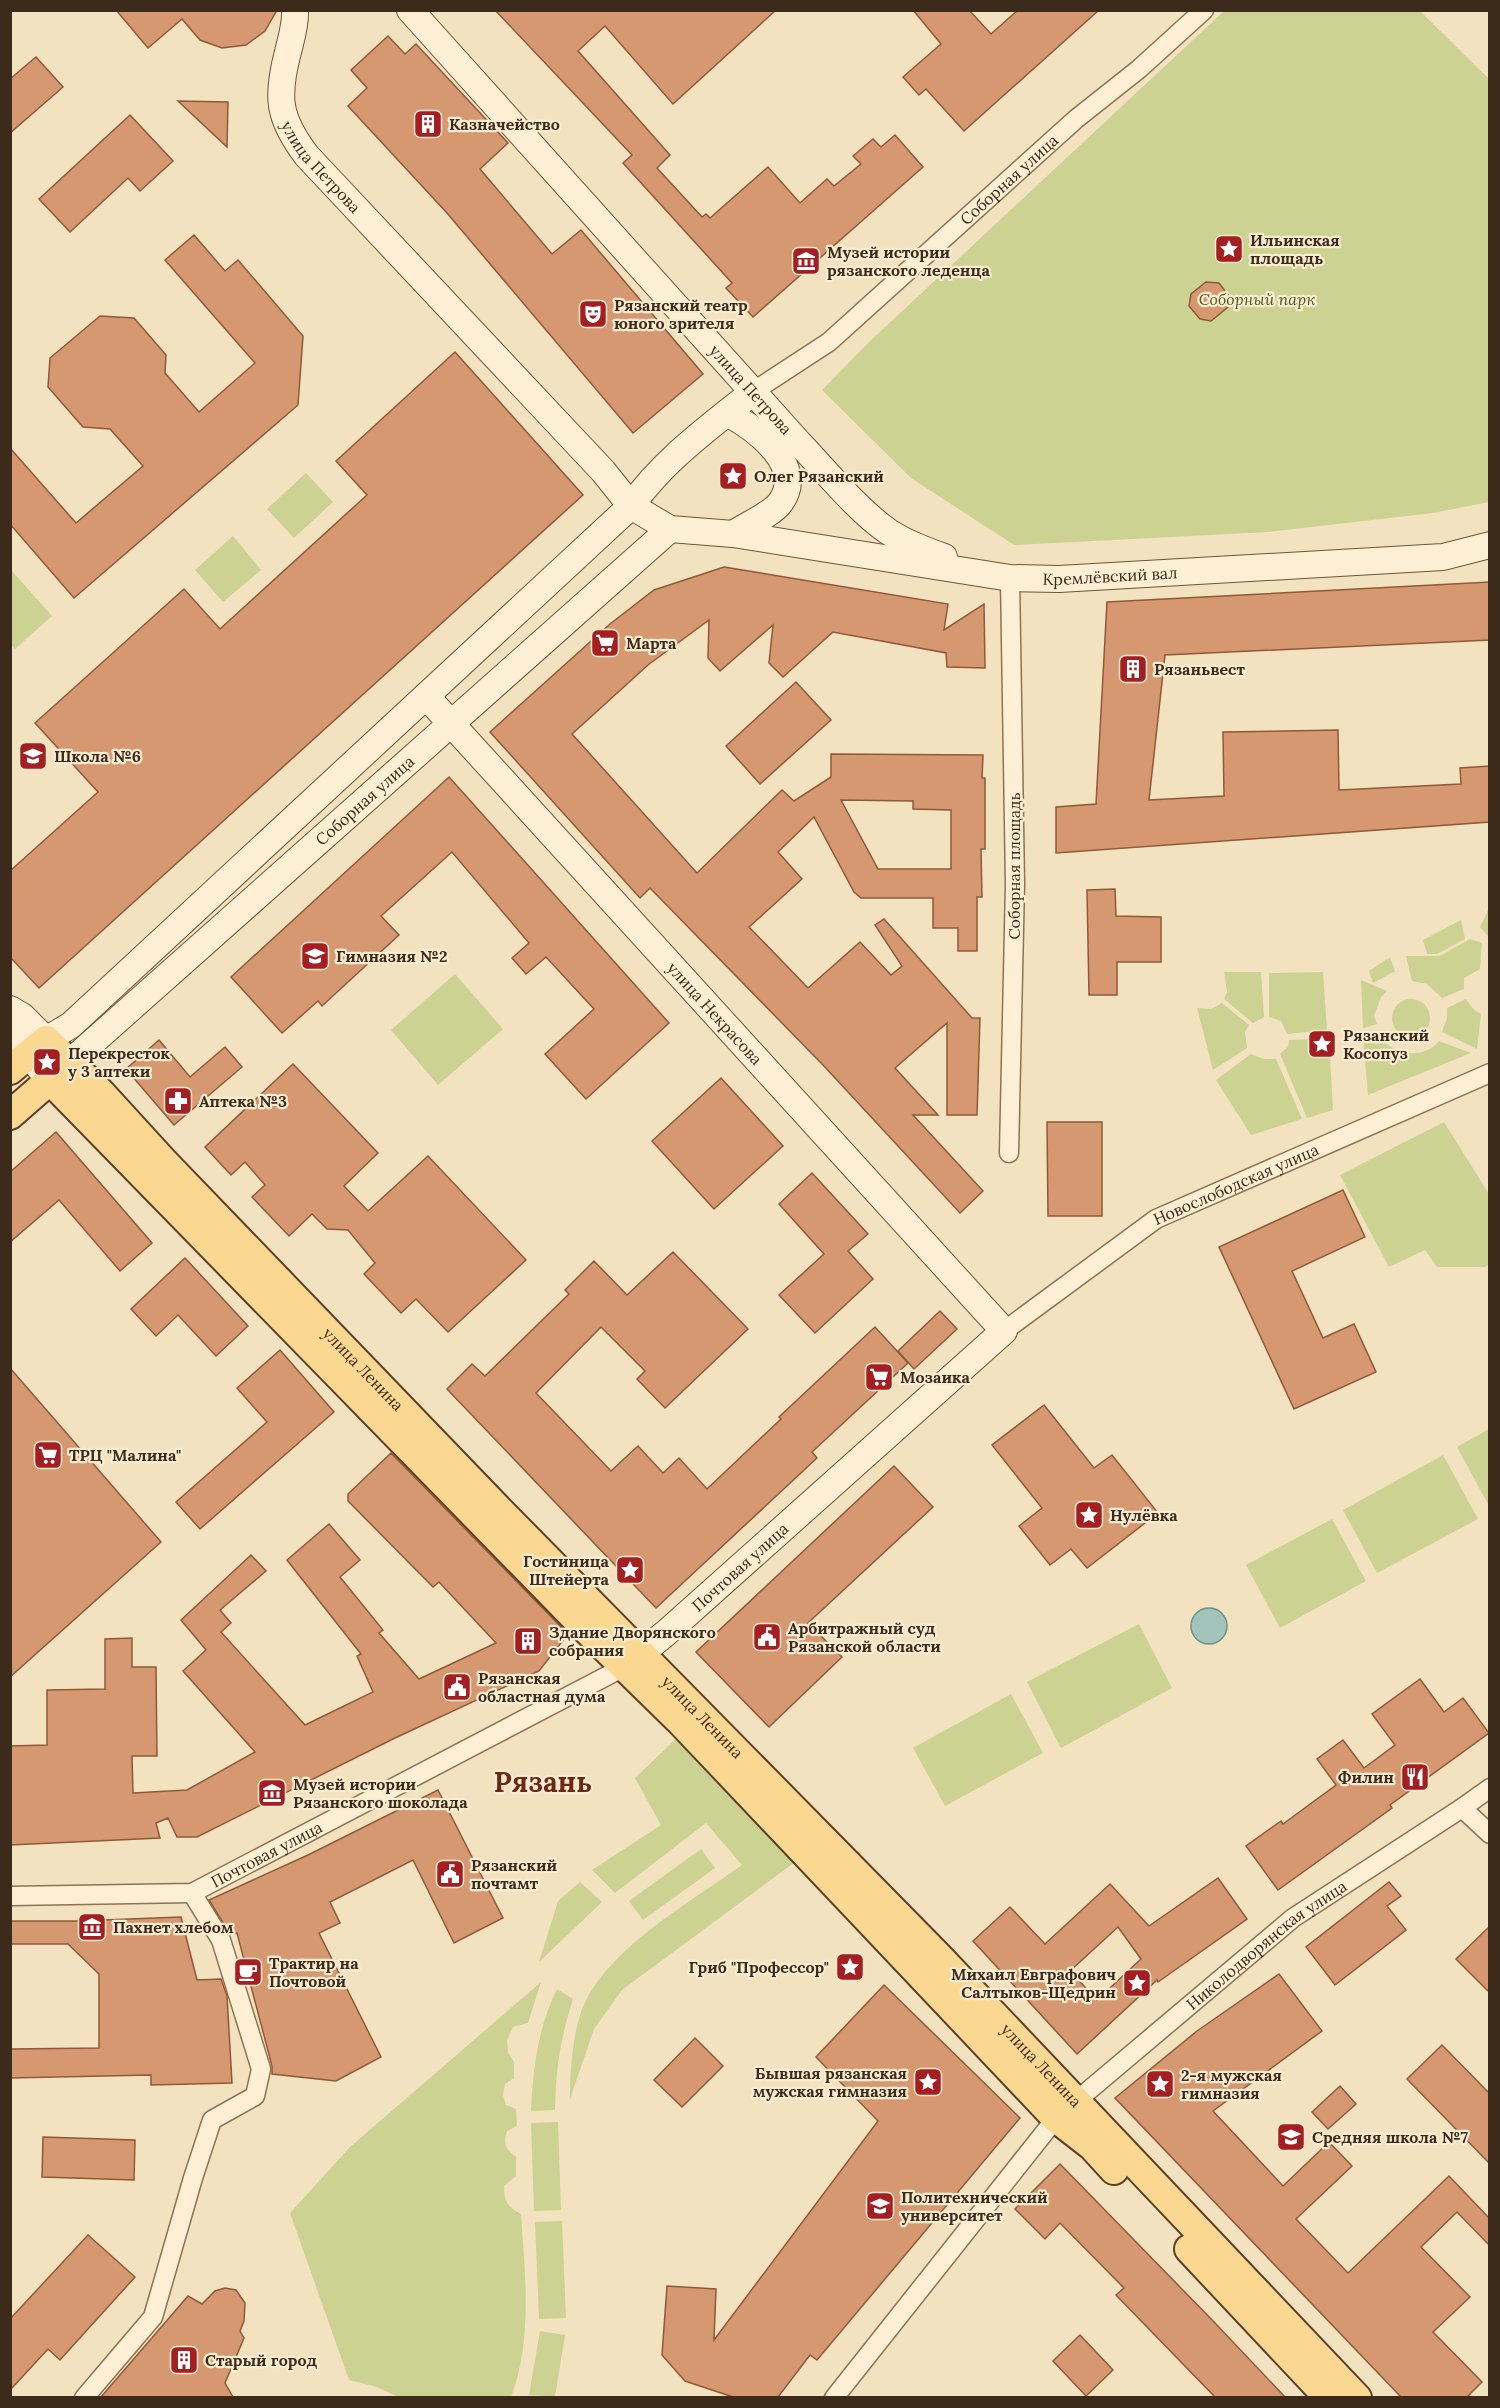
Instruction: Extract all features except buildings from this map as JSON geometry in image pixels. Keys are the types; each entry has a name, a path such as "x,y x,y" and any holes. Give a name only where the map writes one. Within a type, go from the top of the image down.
{"main road":[{"name":"улица Петрова","path":"295,10 280,82 281,104 287,126 294,138 307,156 603,471 631,506"},
{"name":"улица Петрова","path":"410,10 754,391 790,450 889,531 918,548 1010,578"},
{"path":"10,1009 22,1016 24,1049 71,1025 631,506 661,469 691,441 754,391"},
{"path":"631,506 669,529 733,534 779,505 784,497 787,482 790,450 727,413"},
{"name":"Соборная улица","path":"10,1115 669,529"},
{"name":"Кремлёвский вал","path":"733,534 1010,578 1059,579 1443,557 1490,545"},
{"name":"улица Некрасова","path":"426,696 1004,1331"},
{"name":"улица Ленина","path":"24,1049 60,1072 100,1092 163,1161 501,1512 632,1660 682,1723 1066,2109 1092,2146 1329,2397"},
{"name":"Почтовая улица","path":"632,1660 666,1633 1004,1331"},
{"name":"улица Ленина","path":"1066,2109 1104,2132 1357,2397"}],"street":[{"name":"Соборная улица","path":"754,391 829,342 1076,119 1139,69 1204,10"},
{"name":"Соборная площадь","path":"1009,1153 1015,884 1010,578"},
{"name":"Новослободская улица","path":"1004,1331 1156,1219 1490,1073"},
{"name":"Почтовая улица","path":"10,1896 192,1893 632,1660"},
{"name":"Николодворянская улица","path":"834,2397 1066,2109 1293,1918 1490,1788"},
{"path":"1462,1808 1490,1834"},
{"path":"84,2397 153,2317 193,2178 213,2120 255,2096 261,2069 221,1940 192,1893"}],"green space":[{"name":"Соборный парк","path":"1224,11 1420,11 1489,79 1489,502 1433,513 1268,532 1014,545 911,478 822,390 868,343"},
{"path":"306,473 333,502 294,538 267,509"},
{"path":"233,536 261,570 223,602 195,570"},
{"path":"11,570 52,616 15,649 11,644"},
{"path":"1489,908 1490,937 1480,927"},
{"path":"1461,920 1465,939 1437,954 1427,954 1423,940"},
{"path":"1470,939 1482,943 1480,969 1464,978 1464,989 1442,998 1427,984 1412,981 1406,956 1440,956"},
{"path":"1390,957 1395,971 1373,983 1369,971"},
{"path":"1224,972 1261,972 1264,1017 1253,1023 1224,999 1227,992"},
{"path":"1323,972 1327,1030 1287,1034 1281,1021 1269,1017 1269,973"},
{"path":"455,974 503,1029 438,1085 391,1030"},
{"path":"1361,980 1387,991 1381,997 1374,1016 1377,1024 1363,1028"},
{"path":"1411,999 1425,1004 1430,1018 1425,1032 1411,1037 1397,1032 1392,1018 1397,1004"},
{"path":"1466,999 1473,1009 1481,1014 1477,1049 1442,1032 1447,1018 1447,1008"},
{"path":"1222,1003 1249,1025 1245,1032 1247,1048 1213,1070 1197,1008 1211,1009"},
{"path":"1379,1034 1391,1047 1407,1053 1424,1051 1439,1041 1471,1053 1368,1095 1363,1038"},
{"path":"1329,1038 1333,1110 1307,1118 1280,1054 1288,1047 1289,1040"},
{"path":"1251,1054 1264,1059 1276,1059 1302,1119 1251,1135 1216,1080"},
{"path":"1444,1122 1489,1194 1489,1265 1485,1267 1437,1267 1425,1250 1389,1267 1340,1175"},
{"path":"1489,1429 1489,1506 1457,1447"},
{"path":"1443,1455 1478,1519 1377,1573 1343,1510"},
{"path":"1332,1519 1366,1581 1280,1628 1246,1565"},
{"path":"1139,1624 1172,1688 1061,1748 1027,1682"},
{"path":"1011,1694 1043,1753 945,1806 913,1748"},
{"path":"681,1734 799,1859 622,1990 594,2029 570,2099 576,2029 591,1991 621,1954 640,1938 742,1865 706,1823 615,1893 592,1870 661,1825 635,1778"},
{"path":"701,1849 715,1868 643,1920 629,1901"},
{"path":"580,1882 602,1902 539,1962 558,1901"},
{"path":"541,1982 528,2023 513,2027 507,2040 508,2052 514,2062 514,2078 505,2084 503,2095 506,2105 516,2109 517,2126 507,2131 505,2139 507,2148 516,2157 516,2176 504,2186 504,2192 508,2203 521,2214 526,2307 522,2353 511,2397 398,2397 377,2387 349,2380 290,2213 350,2147"},
{"path":"557,1989 573,1999 560,2054 555,2110 531,2111 533,2080 541,2033"},
{"path":"558,2122 561,2210 534,2211 531,2123"},
{"path":"562,2221 566,2318 539,2319 535,2222"},
{"path":"540,2331 565,2335 555,2397 529,2395"}],"water":[{"path":"1209,1608 1221,1614 1227,1626 1221,1638 1209,1644 1197,1638 1191,1626 1197,1614"}],"place":[{"name":"Казначейство","path":"428,124"},
{"name":"Ильинская площадь","path":"1229,249"},
{"name":"Музей истории рязанского леденца","path":"806,261"},
{"name":"Рязанский театр юного зрителя","path":"593,314"},
{"name":"Олег Рязанский","path":"733,476"},
{"name":"Марта","path":"605,643"},
{"name":"Рязаньвест","path":"1133,669"},
{"name":"Школа №6","path":"33,756"},
{"name":"Гимназия №2","path":"315,956"},
{"name":"Рязанский Косопуз","path":"1322,1044"},
{"name":"Перекресток у 3 аптеки","path":"47,1062"},
{"name":"Аптека №3","path":"178,1101"},
{"name":"Мозаика","path":"879,1377"},
{"name":"ТРЦ \"Малина\"","path":"48,1455"},
{"name":"Нулёвка","path":"1089,1515"},
{"name":"Гостиница Штейерта","path":"630,1570"},
{"name":"Арбитражный суд Рязанской области","path":"767,1637"},
{"name":"Здание Дворянского собрания","path":"528,1641"},
{"name":"Рязанская областная дума","path":"457,1687"},
{"name":"Филин","path":"1415,1777"},
{"name":"Музей истории Рязанского шоколада","path":"272,1793"},
{"name":"Рязанский почтамт","path":"450,1874"},
{"name":"Пахнет хлебом","path":"92,1927"},
{"name":"Гриб \"Профессор\"","path":"850,1967"},
{"name":"Трактир на Почтовой","path":"248,1972"},
{"name":"Михаил Евграфович Салтыков-Щедрин","path":"1137,1983"},
{"name":"Бывшая рязанская мужская гимназия","path":"928,2082"},
{"name":"2-я мужская гимназия","path":"1160,2084"},
{"name":"Средняя школа №7","path":"1291,2137"},
{"name":"Политехнический университет","path":"880,2206"},
{"name":"Старый город","path":"184,2360"}],"district":[{"name":"Рязань","path":"543,1782"}]}
